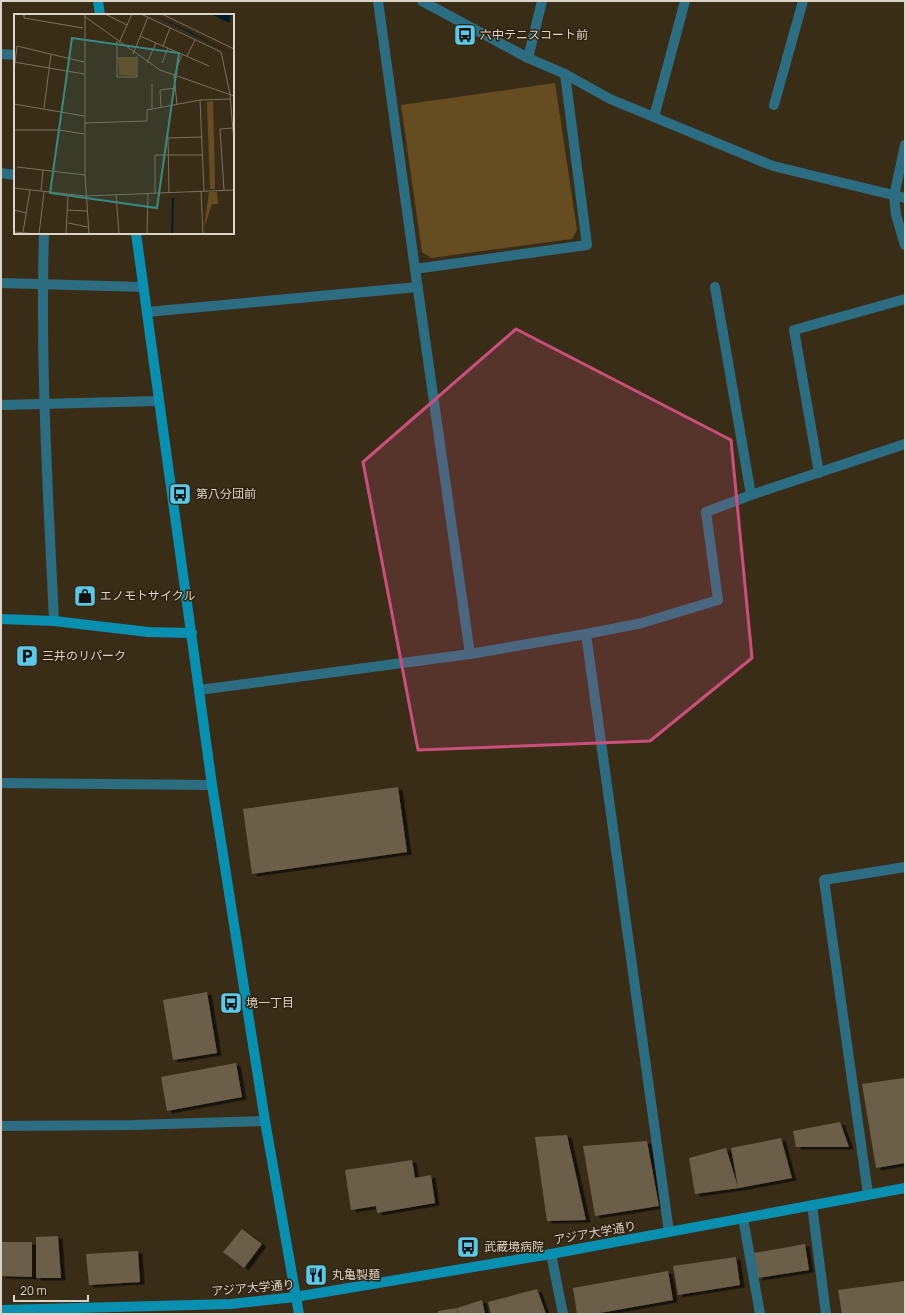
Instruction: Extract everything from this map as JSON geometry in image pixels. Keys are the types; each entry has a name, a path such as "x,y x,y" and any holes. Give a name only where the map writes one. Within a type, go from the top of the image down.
{"street":[{"path":"98,1 100,14"},
{"path":"378,1 470,654"},
{"path":"422,1 528,58 565,74 610,99 773,166 905,198"},
{"path":"528,58 542,1"},
{"path":"654,117 685,1"},
{"path":"774,105 803,1"},
{"path":"1,54 14,55"},
{"path":"415,269 587,245 565,74"},
{"path":"905,145 894,196 896,215 905,245"},
{"path":"1,173 14,175"},
{"path":"44,234 42,284 44,404 54,621"},
{"path":"136,234 212,785 265,1121 294,1297 299,1314"},
{"path":"1,283 143,287"},
{"path":"147,312 418,287"},
{"path":"715,287 751,495"},
{"path":"819,473 794,330 905,299"},
{"path":"1,405 160,401"},
{"path":"199,690 470,654 586,634 642,623 718,600 706,512 751,495 905,444"},
{"path":"1,619 54,621 148,632 192,633"},
{"path":"586,634 669,1232"},
{"path":"1,784 212,785"},
{"path":"868,1194 824,880 905,867"},
{"path":"1,1126 133,1125 265,1121"},
{"name":"アジア大学通り","path":"1,1310 153,1310 294,1297 551,1254 905,1188"},
{"path":"812,1205 826,1314"},
{"path":"743,1218 760,1314"},
{"path":"551,1254 564,1314"}],"highlighted area":[{"path":"516,329 731,440 752,658 650,741 418,750 363,462"}],"shaded area":[{"path":"555,83 577,230 572,239 431,258 422,252 401,105"}],"building":[{"path":"398,787 407,852 252,874 243,809"},
{"path":"207,992 217,1053 173,1060 163,1000"},
{"path":"236,1063 242,1097 167,1111 161,1077"},
{"path":"904,1078 905,1163 876,1168 862,1084"},
{"path":"840,1122 849,1147 796,1147 793,1131"},
{"path":"567,1135 586,1220 547,1221 535,1137"},
{"path":"781,1138 792,1178 739,1188 695,1194 689,1158 726,1148 738,1187 731,1148"},
{"path":"647,1141 659,1206 595,1216 583,1146"},
{"path":"412,1160 415,1178 431,1175 435,1203 377,1213 376,1206 351,1210 345,1170"},
{"path":"242,1229 262,1244 244,1268 223,1252"},
{"path":"58,1236 61,1278 36,1278 36,1237"},
{"path":"1,1242 32,1242 32,1277 1,1276"},
{"path":"805,1244 809,1270 758,1278 754,1253"},
{"path":"138,1251 140,1282 89,1285 86,1254"},
{"path":"736,1257 740,1285 678,1295 673,1266"},
{"path":"668,1271 673,1300 594,1314 577,1314 573,1288"},
{"path":"905,1281 905,1314 842,1314 838,1290"},
{"path":"537,1289 546,1314 491,1314 488,1302"},
{"path":"482,1300 485,1314 459,1314 457,1308"},
{"path":"457,1308 458,1314 438,1314 438,1311"}],"place":[{"name":"六中テニスコート前","path":"465,35"},
{"name":"第八分団前","path":"180,494"},
{"name":"エノモトサイクル","path":"85,596"},
{"name":"三井のリパーク","path":"27,656"},
{"name":"境一丁目","path":"231,1003"},
{"name":"武蔵境病院","path":"468,1247"},
{"name":"丸亀製麺","path":"316,1275"}]}
